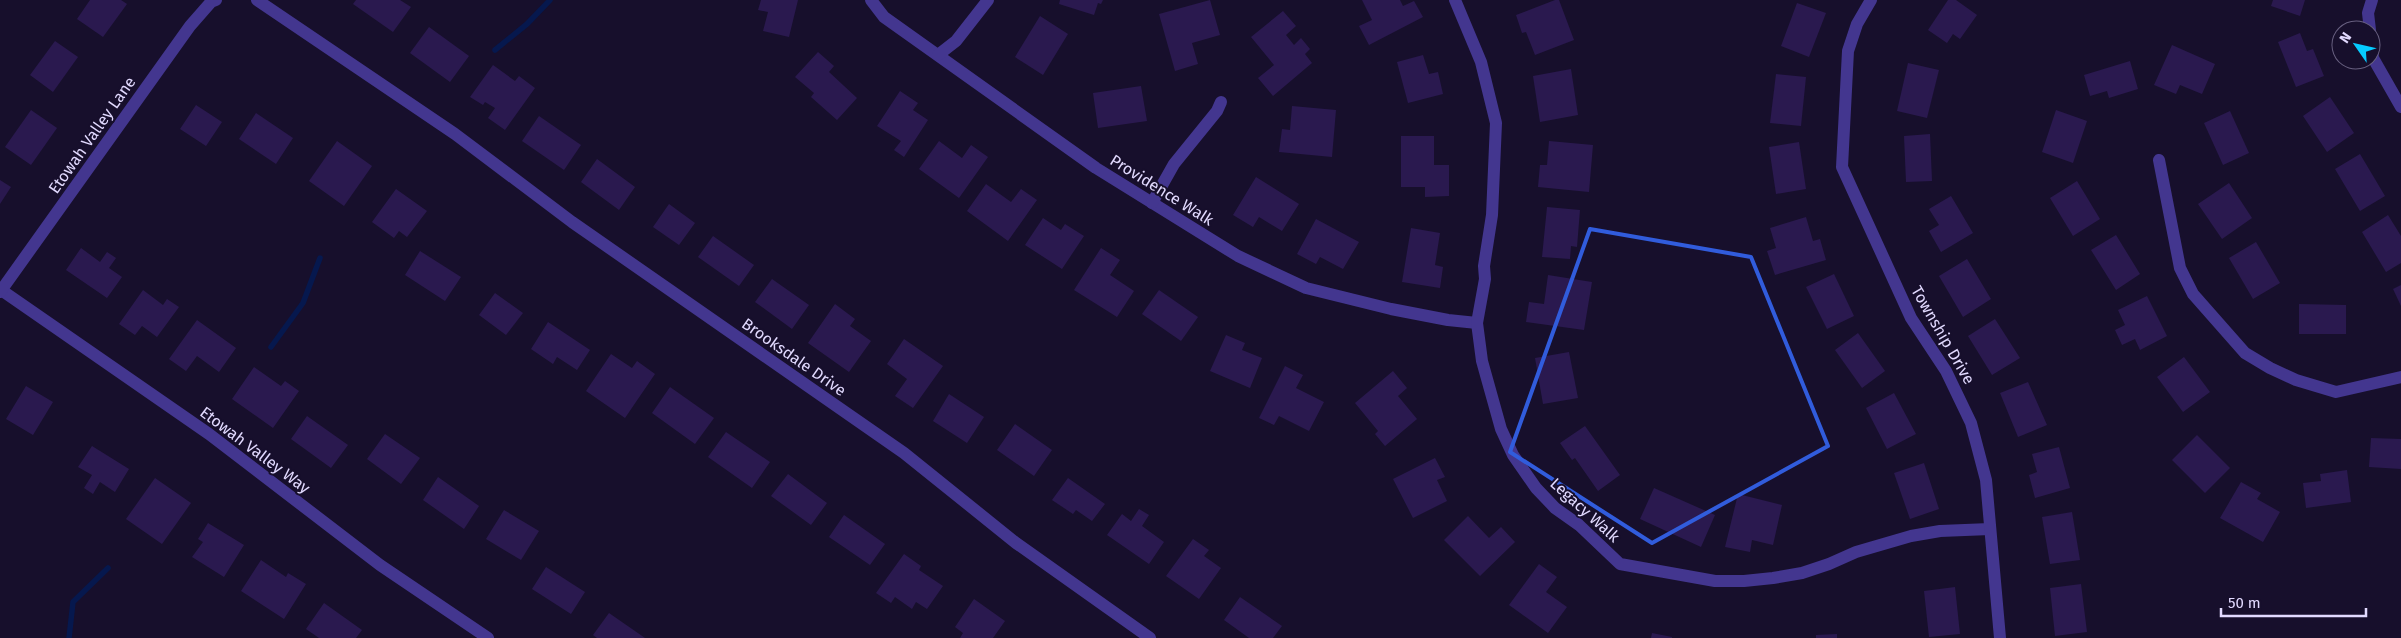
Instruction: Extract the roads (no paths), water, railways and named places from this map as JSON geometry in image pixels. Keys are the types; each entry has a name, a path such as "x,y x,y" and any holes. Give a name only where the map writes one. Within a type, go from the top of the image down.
{"street":[{"name":"Etowah Valley Lane","path":"1,291 190,26 216,0"},
{"name":"Brooksdale Drive","path":"257,0 455,134 572,222 904,453 1016,543 1150,638"},
{"name":"Providence Walk","path":"871,0 884,17 1096,168 1238,256 1306,288 1391,310 1448,320 1477,322"},
{"path":"938,55 956,41 988,0"},
{"name":"Legacy Walk","path":"1455,0 1470,41 1481,62 1496,123 1492,215 1484,266 1485,279 1477,322 1485,370 1501,429 1513,455 1536,488 1555,508 1579,525 1620,564 1715,581 1754,580 1802,573 1856,552 1911,536 1940,531 1990,529"},
{"name":"Township Drive","path":"1870,0 1857,24 1848,51 1843,109 1842,167 1911,318 1946,371 1971,424 1986,480 2000,638"},
{"path":"2369,20 2368,13 2372,0"},
{"path":"2380,70 2401,107"},
{"path":"1152,204 1174,164 1217,111 1221,102"},
{"path":"2158,160 2180,268 2193,294 2245,353 2270,368 2296,380 2336,392 2401,377"},
{"name":"Etowah Valley Way","path":"1,291 209,434 380,565 488,638"}],"waterway":[{"path":"495,50 527,24 550,0"},
{"path":"271,347 303,303 320,258"},
{"path":"69,638 73,602 108,568"}]}
